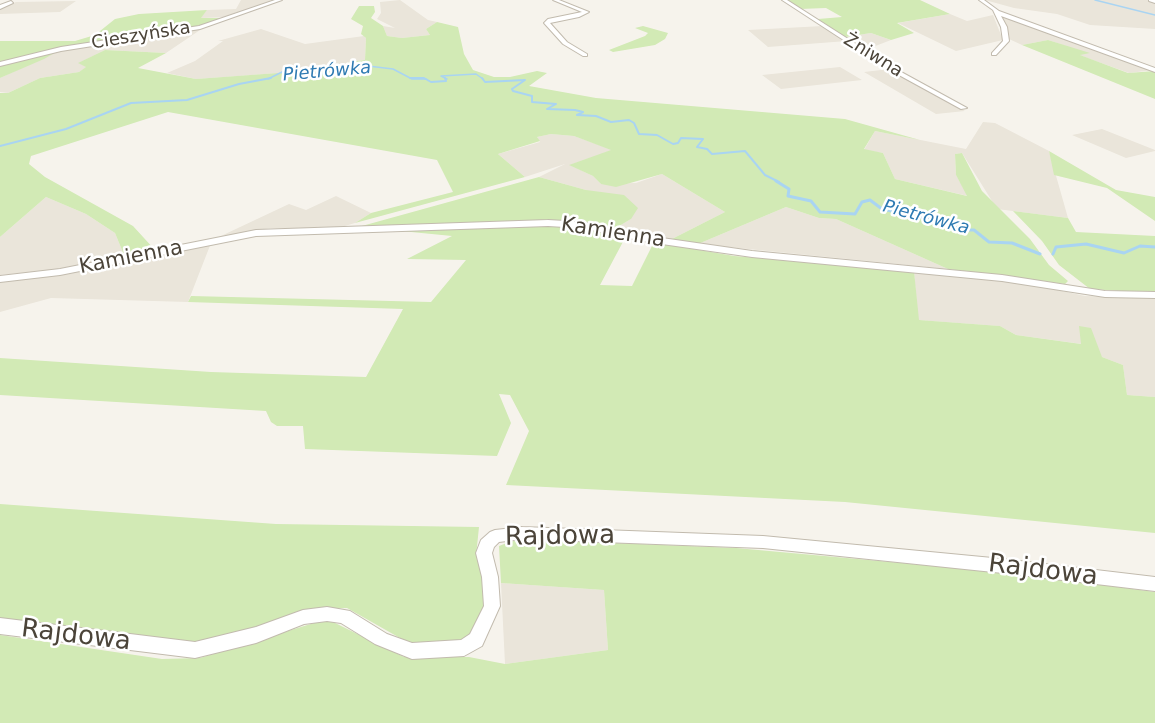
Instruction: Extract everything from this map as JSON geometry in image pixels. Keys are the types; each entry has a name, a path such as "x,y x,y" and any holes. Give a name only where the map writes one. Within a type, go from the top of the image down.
{"street":[{"name":"Cieszyńska","path":"0,64 61,49 200,27 280,0"},
{"path":"555,0 586,12 547,23 565,43 585,55"},
{"name":"Żniwna","path":"784,0 891,68 963,108"},
{"path":"983,1 995,1"},
{"path":"983,1 996,12 1155,70"},
{"path":"0,7 11,2"},
{"path":"994,54 1006,41 1004,27 996,12"},
{"name":"Kamienna","path":"0,279 60,272 256,233 548,223 582,225 648,239 752,255 1002,278 1105,294 1155,295"},
{"name":"Rajdowa","path":"0,626 195,650 256,635 303,617 327,614 344,616 381,639 412,651 464,648 476,640 492,606 490,577 484,553 488,544 495,536 522,533 763,542 1155,584"}],"shaded area":[{"path":"241,0 278,0 230,17 200,18 207,10 236,9"},
{"path":"400,0 428,20 437,22 426,29 430,35 402,38 387,36 383,26 395,28 377,19 381,13 380,2"},
{"path":"985,0 1155,0 1155,29 1090,25 1057,14 1014,8"},
{"path":"76,1 60,12 0,14 0,9 16,2"},
{"path":"950,14 967,21 993,15 1003,40 956,51 898,23"},
{"path":"1002,15 1153,70 1129,73 1079,55 1081,51 1048,40 1022,45 1009,39"},
{"path":"823,26 847,41 768,47 748,30"},
{"path":"203,28 166,53 105,50 79,63 87,67 79,72 40,78 8,93 0,92 0,78 58,51"},
{"path":"261,29 305,44 364,36 366,38 365,60 350,62 332,69 196,79 167,73 195,61 223,41 218,41"},
{"path":"871,33 891,40 865,50 845,37"},
{"path":"840,67 862,80 781,89 762,75"},
{"path":"890,69 965,111 936,114 864,72"},
{"path":"983,122 995,123 1049,151 1068,218 997,209 962,153 955,154 956,175 968,196 895,179 883,153 864,150 875,131 966,149"},
{"path":"1102,129 1155,151 1126,158 1072,135"},
{"path":"551,134 574,136 613,150 570,165 593,176 601,184 636,183 662,174 725,212 670,240 614,229 631,219 586,190 539,177 565,164 525,177 498,154 540,142 537,137"},
{"path":"336,196 371,213 355,223 338,228 271,228 221,236 289,204 306,210"},
{"path":"46,197 86,214 115,233 124,255 59,269 0,275 0,237"},
{"path":"786,207 819,218 836,219 948,269 698,244"},
{"path":"211,243 188,302 51,298 0,312 0,281 69,274"},
{"path":"914,271 1030,284 1085,296 1155,298 1155,397 1127,395 1123,365 1102,357 1082,344 1016,335 1000,326 918,320"},
{"path":"501,583 604,590 608,650 505,664"}],"green space":[{"path":"787,0 920,0 950,14 897,23 914,33 891,40 871,33 845,37 818,19 842,17 826,8 800,9"},
{"path":"359,6 374,6 375,12 371,18 383,26 387,36 402,38 430,35 426,29 437,22 458,27 464,54 473,70 494,77 510,77 537,71 547,73 529,86 596,98 845,119 920,140 875,131 864,149 883,153 895,179 967,196 956,175 955,154 962,153 982,191 1030,239 1049,265 1068,281 1065,284 948,269 836,219 819,218 786,207 698,244 670,240 725,212 662,174 616,187 601,184 593,176 569,165 611,150 574,136 551,134 537,137 540,141 498,154 525,177 355,223 371,213 453,192 437,160 168,112 31,156 29,164 45,177 133,226 155,250 124,255 115,233 86,214 46,197 0,237 0,93 8,93 40,78 79,72 86,67 78,63 105,50 166,53 138,68 196,79 332,69 350,62 365,60 366,38 361,34 363,26 351,19"},
{"path":"207,10 201,18 228,18 193,27 86,44 0,63 0,41 75,41 95,35 115,19 139,14"},
{"path":"643,26 668,33 665,39 655,45 613,52 609,50 645,36 648,33 635,28"},
{"path":"1048,40 1090,53 1080,55 1128,73 1155,71 1155,99 1022,45"},
{"path":"58,51 44,59 0,78 0,65"},
{"path":"1049,151 1116,190 1155,197 1155,221 1107,188 1054,175"},
{"path":"539,177 586,190 624,195 638,208 631,219 614,229 581,223 351,229"},
{"path":"1013,211 1068,218 1076,232 1155,236 1155,293 1090,289 1059,265 1042,241"},
{"path":"549,225 581,228 625,238 600,285 632,286 654,242 734,256 914,271 919,320 1000,326 1016,335 1081,344 1079,326 1091,328 1102,357 1123,365 1127,395 1155,397 1155,533 845,502 506,485 529,431 510,395 499,394 511,423 497,456 305,449 303,426 277,426 271,422 266,411 0,395 0,358 211,372 366,377 403,309 188,302 191,296 431,302 466,260 407,259 452,236 401,231"},
{"path":"0,504 276,524 479,527 476,556 485,585 486,606 480,627 466,639 451,644 407,642 347,608 314,609 244,633 201,644 0,620"},
{"path":"517,539 736,548 1012,573 1155,592 1155,723 0,723 0,635 162,659 200,658 327,619 404,657 469,657 505,664 608,650 604,590 501,583 499,546"}],"waterway":[{"path":"1095,0 1155,15"},
{"name":"Pietrówka","path":"269,78 282,72 334,74 368,66 393,69 410,78"},
{"name":"Pietrówka","path":"445,78 441,76 476,74 482,79"},
{"name":"Pietrówka","path":"0,146 66,129 131,103 187,100 239,84 269,78"},
{"name":"Pietrówka","path":"410,78 426,79"},
{"name":"Pietrówka","path":"410,78 426,79"},
{"name":"Pietrówka","path":"426,79 431,82 446,81 445,78"},
{"name":"Pietrówka","path":"482,79 485,82 525,80 512,89 513,91 532,96 532,102 556,104 547,109 575,110 583,112 577,115 596,116 611,122 629,120 634,123 639,134 657,135 673,144 678,143 681,138 703,139 697,147 707,149 712,154 745,151 765,175 779,182"},
{"name":"Pietrówka","path":"776,181 789,189 788,196 811,201 820,212 855,214 862,202 870,200 882,209 949,223 960,230 974,230 989,242 1012,243 1040,254"},
{"name":"Pietrówka","path":"1053,254 1056,247 1086,244 1124,253 1140,246 1155,247"}]}
